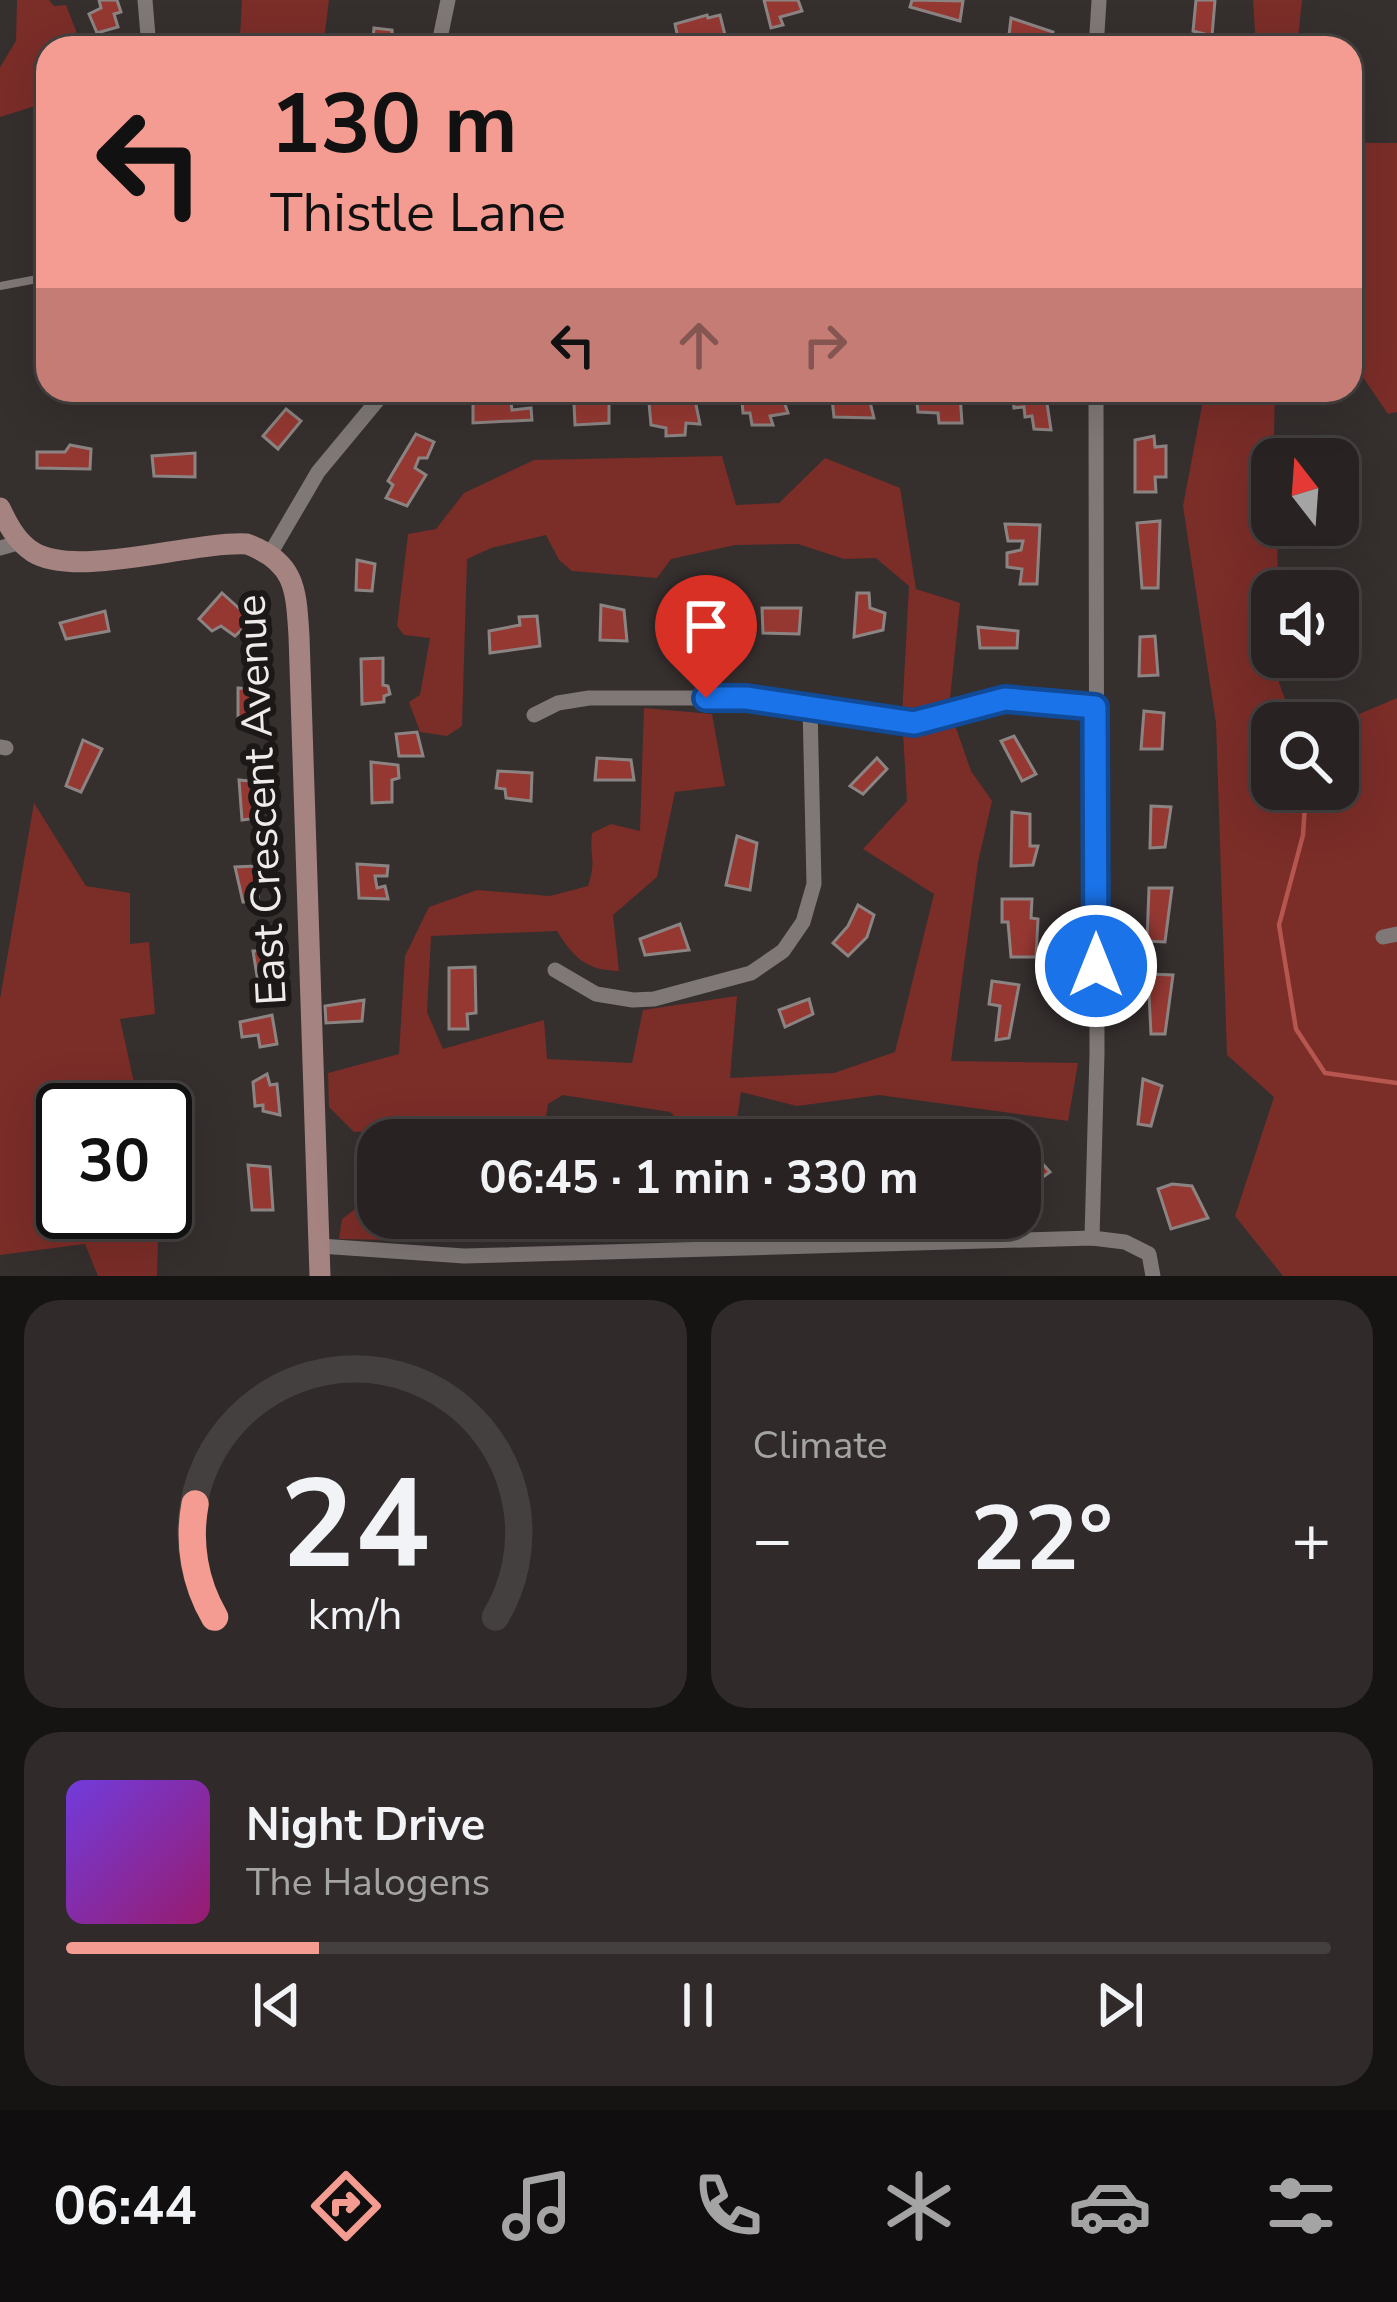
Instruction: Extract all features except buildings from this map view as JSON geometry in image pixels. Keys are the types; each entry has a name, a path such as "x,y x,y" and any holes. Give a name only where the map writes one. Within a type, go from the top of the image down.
{"street":[{"path":"145,0 147,36"},
{"path":"440,36 448,0"},
{"path":"1097,36 1099,0"},
{"path":"270,554 318,472 376,402"},
{"path":"1092,1238 1096,402"},
{"name":"East Crescent Avenue","path":"0,508 10,545 45,558 81,561 247,544 270,554 291,578 298,618 320,1276"},
{"path":"533,715 558,703 590,698 746,698 904,722 934,721 1005,699 1095,707"},
{"path":"555,970 596,994 654,999 751,973 783,951 803,922 814,884 810,706"},
{"path":"320,1246 464,1256 1092,1238 1125,1242 1149,1254 1154,1276"}],"lane":[{"path":"0,286 36,279"}],"shaded area":[{"path":"17,0 66,5 78,36 36,36 36,106 0,117 0,67 16,41"},
{"path":"242,0 329,0 324,36 240,36"},
{"path":"1253,0 1302,0 1298,36 1255,36"},
{"path":"1362,143 1397,143 1397,412 1388,414 1362,376"},
{"path":"1203,402 1275,402 1274,438 1251,438 1251,546 1277,546 1278,570 1251,570 1251,678 1279,678 1286,702 1251,702 1251,810 1359,810 1359,714 1397,698 1397,1276 1283,1276 1235,1216 1274,1097 1227,1055 1216,723 1183,506"},
{"path":"722,456 736,505 779,503 825,458 900,488 916,589 960,603 949,708 971,771 992,801 978,862 951,1061 1078,1063 1068,1121 879,1095 797,1106 741,1092 737,1119 678,1119 670,1112 563,1095 548,1104 546,1119 357,1119 354,1132 329,1107 328,1073 399,1054 405,956 429,907 477,890 550,896 588,886 592,833 611,824 640,831 644,708 712,714 725,786 675,792 657,877 613,915 619,971 582,961 557,931 431,936 427,1012 443,1049 544,1020 547,1059 632,1063 643,1010 737,996 730,1078 834,1073 895,1052 934,894 863,849 907,801 902,716 909,586 876,558 844,559 798,544 735,545 671,559 657,578 572,571 559,560 546,535 491,548 467,559 462,726 447,736 420,732 409,702 420,695 430,638 404,635 397,626 408,534 436,529 464,493 534,460"},
{"path":"34,803 86,886 130,893 130,944 149,942 155,1014 120,1019 134,1083 36,1083 36,1239 158,1239 157,1276 98,1276 85,1244 0,1255 0,999"},
{"path":"357,1208 357,1239 449,1241 339,1239 342,1219"}],"waterway":[{"path":"1305,810 1303,835 1279,925 1296,1029 1325,1073 1397,1083"}],"route":[{"path":"706,698 746,698 914,723 1005,699 1095,707 1096,966"}]}
